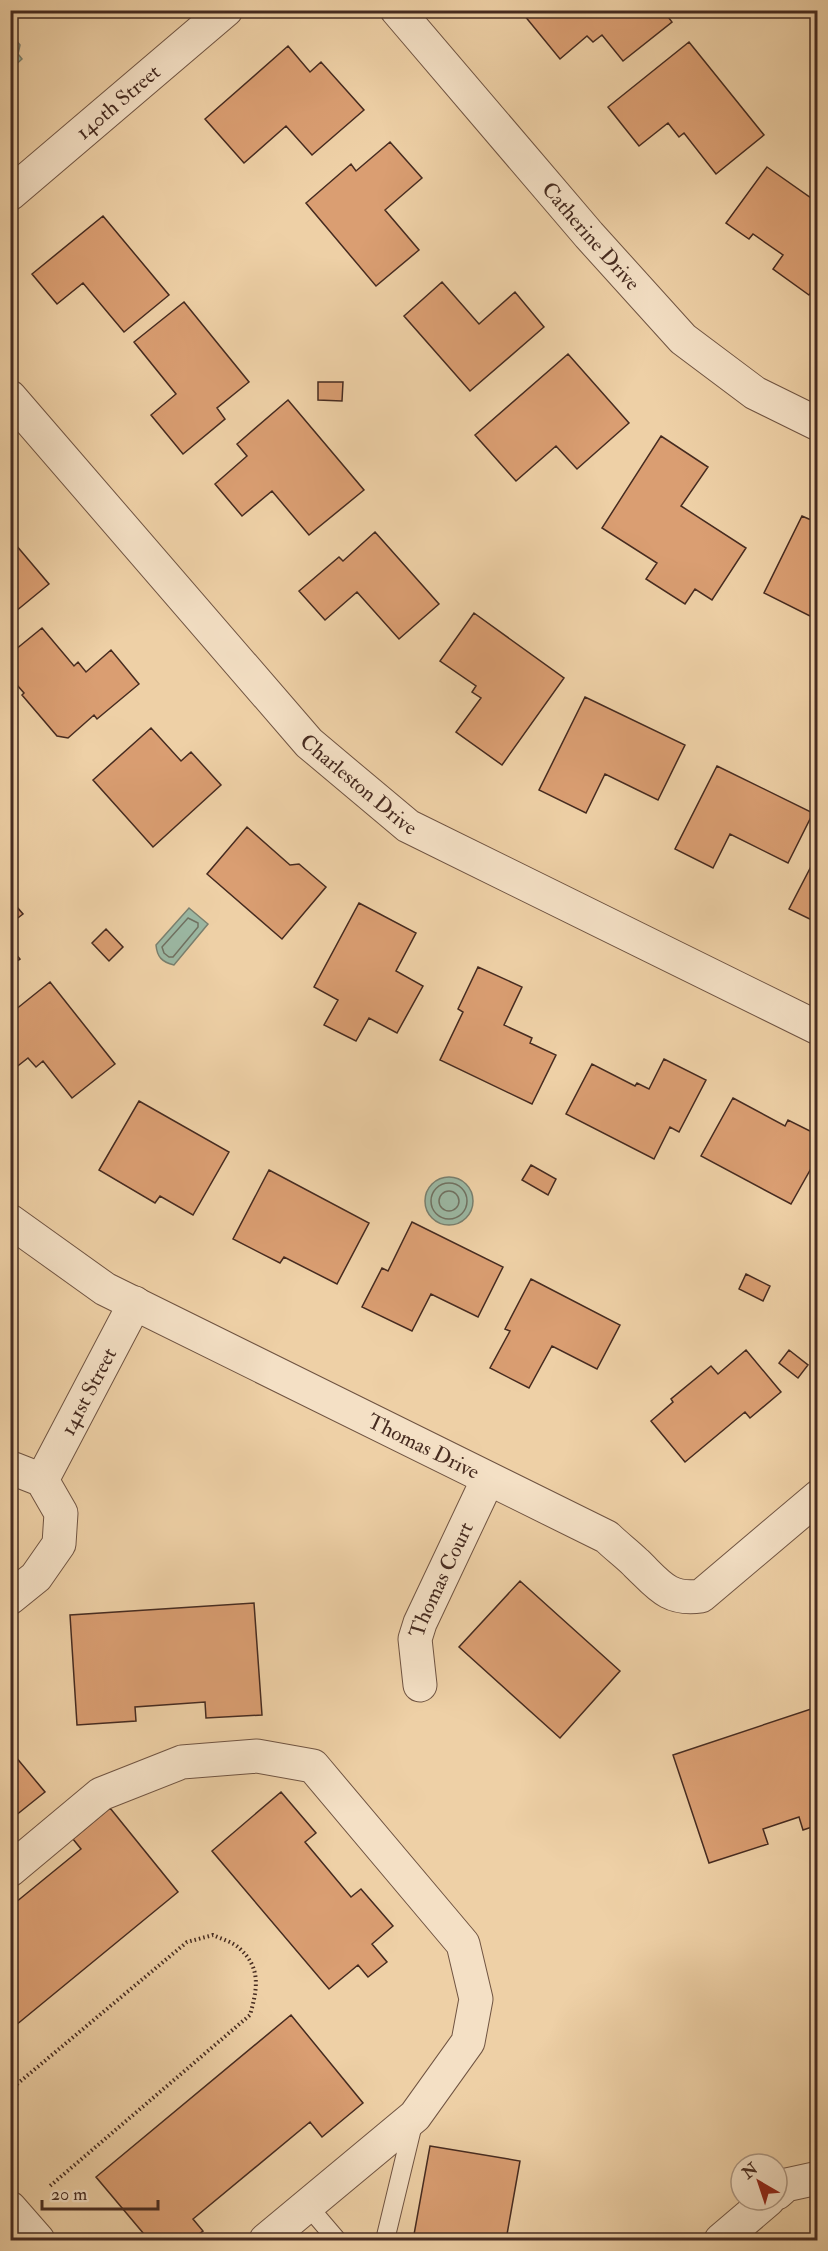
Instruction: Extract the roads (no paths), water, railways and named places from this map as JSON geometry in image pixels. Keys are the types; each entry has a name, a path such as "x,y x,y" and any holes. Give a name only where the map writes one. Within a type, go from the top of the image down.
{"street":[{"name":"140th Street","path":"10,194 226,10"},
{"name":"Catherine Drive","path":"396,10 589,236 683,339 755,393 818,424"},
{"name":"Charleston Drive","path":"10,397 309,743 408,826 818,1028"},
{"name":"Thomas Drive","path":"10,1221 105,1289 607,1537 661,1588 687,1598 701,1596 818,1497"},
{"name":"141st Street","path":"42,1479 135,1303"},
{"path":"10,1470 14,1469 42,1479 61,1513 59,1544 36,1576 10,1598"},
{"name":"Thomas Court","path":"420,1685 415,1639 420,1623 488,1479"},
{"path":"10,1870 100,1794 182,1762 257,1756 313,1766 463,1944 476,1999 468,2042 415,2116 266,2241"},
{"path":"789,2184 818,2178"},
{"path":"10,2208 39,2241"},
{"path":"721,2241 754,2212"}],"lane":[{"path":"385,2241 415,2116"},
{"path":"308,2206 337,2241"}],"water":[{"path":"11,34 20,45 18,54 22,59 11,69"},
{"path":"189,908 208,924 174,965 170,964 159,956 156,945"},
{"path":"449,1177 466,1184 473,1201 466,1218 449,1225 432,1218 425,1201 432,1184"}]}
